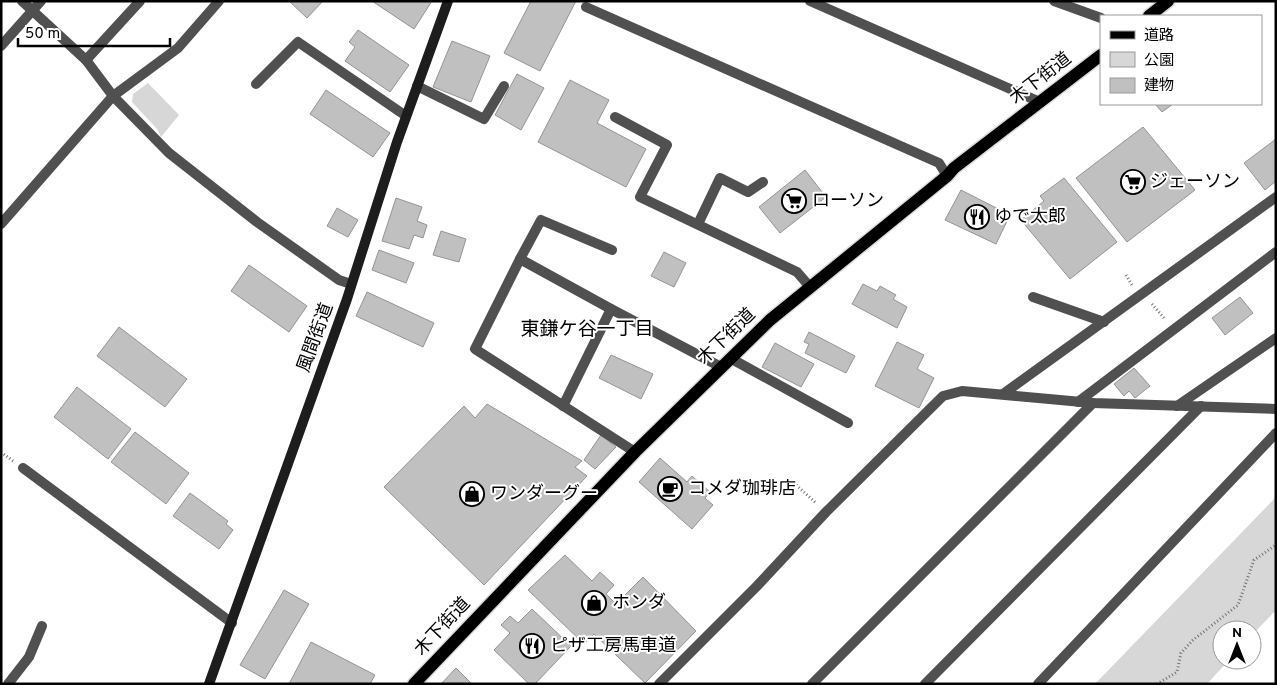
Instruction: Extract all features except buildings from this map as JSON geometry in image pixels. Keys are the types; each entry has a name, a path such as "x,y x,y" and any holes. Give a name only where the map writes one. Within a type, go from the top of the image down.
{"main road":[{"path":"1151,15 1168,1"},
{"name":"木下街道","path":"414,684 635,452 770,320 947,176 954,168 1100,56"}],"street":[{"path":"22,1 86,60 113,96 176,158 257,222 339,280 351,284"},
{"path":"1,46 41,1"},
{"path":"86,60 140,1"},
{"path":"1,224 113,96 178,48 219,1"},
{"name":"風間街道","path":"209,684 351,284 406,116 448,1"},
{"path":"810,1 1040,102"},
{"path":"1054,1 1100,18"},
{"path":"586,7 939,163 947,176"},
{"path":"256,84 298,42 406,116"},
{"path":"417,86 484,119 504,86"},
{"path":"615,117 667,145 640,197 797,272 810,287"},
{"path":"698,224 720,178 748,192 763,182"},
{"path":"1003,394 1276,197"},
{"path":"612,250 541,220 475,349 635,452"},
{"path":"1078,402 1276,252"},
{"path":"520,259 720,367"},
{"path":"1033,298 1104,322"},
{"path":"563,406 611,309"},
{"path":"1176,406 1276,338"},
{"path":"730,358 848,424"},
{"path":"659,684 757,586 826,512 943,396 962,391 1093,403 1276,409"},
{"path":"812,684 1093,403"},
{"path":"925,684 1201,406"},
{"path":"1038,684 1276,433"},
{"path":"22,468 232,623"},
{"path":"8,684 29,657 42,626"}],"path":[{"path":"1144,294 1175,330"},
{"path":"784,490 795,484 826,512"},
{"path":"1157,684 1177,672 1181,652 1193,640 1238,605 1254,560 1276,545"}],"green space":[{"path":"148,83 179,115 161,137 157,129 132,102 133,94"},
{"path":"1276,497 1276,610 1262,625 1262,620 1212,620 1212,670 1220,670 1207,684 1095,684"}],"place":[{"name":"ジェーソン","path":"1133,182"},
{"name":"ローソン","path":"794,201"},
{"name":"ゆで太郎","path":"977,217"},
{"name":"コメダ珈琲店","path":"670,489"},
{"name":"ワンダーグー","path":"472,494"},
{"name":"ホンダ","path":"594,603"},
{"name":"ピザ工房馬車道","path":"532,646"}],"district":[{"name":"東鎌ケ谷一丁目","path":"587,330"}]}
